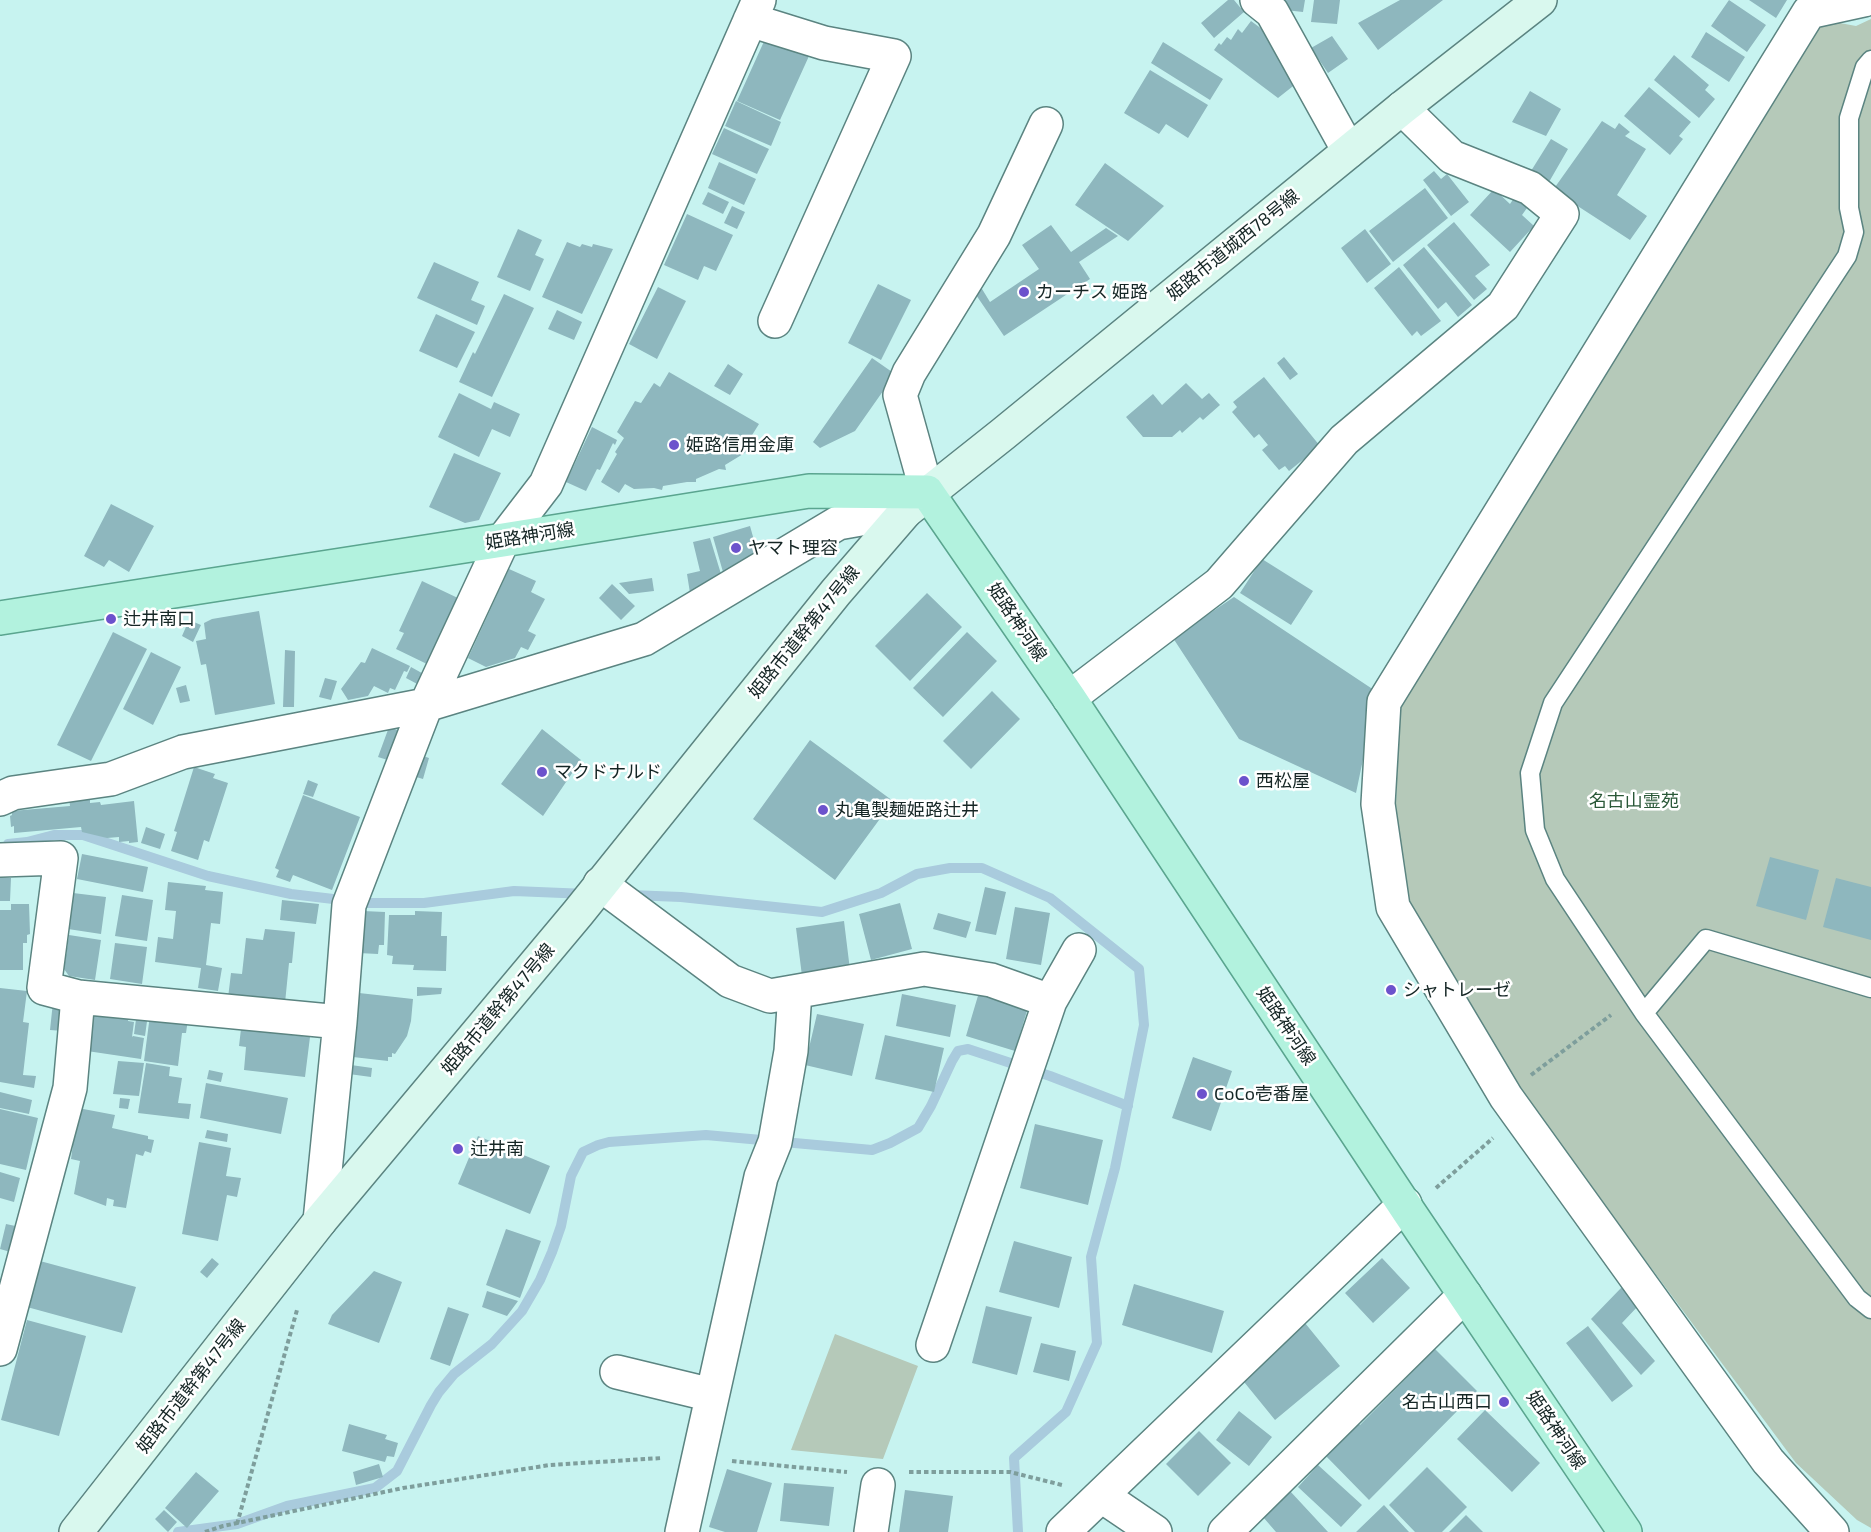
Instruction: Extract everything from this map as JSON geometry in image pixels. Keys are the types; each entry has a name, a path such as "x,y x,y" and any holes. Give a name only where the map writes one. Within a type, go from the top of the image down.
{"main road":[{"name":"姫路神河線","path":"0,618 809,491 916,502 1069,699 1625,1532"}],"street":[{"path":"1257,0 1272,12 1349,151"},
{"name":"姫路市道城西78号線","path":"916,502 1003,434 1402,108 1539,0"},
{"path":"1832,1532 1768,1461 1512,1106 1393,907 1378,804 1384,702 1809,12 1864,0"},
{"path":"321,1221 349,904 426,705 503,540 546,484 755,10 824,43 894,56 775,321"},
{"path":"1069,699 1219,584 1344,440 1503,306 1562,214 1530,188 1452,157 1402,108"},
{"path":"0,800 14,793 111,779 183,752 426,705 644,639 838,523 916,502 900,395 909,373 994,235 1046,124"},
{"name":"姫路市道幹第47号線","path":"76,1532 321,1221 600,884 857,567 916,502"},
{"path":"0,860 61,858 44,988 78,997 340,1022"},
{"path":"600,884 730,981 770,996 924,969 991,980 1050,1001"},
{"path":"933,1345 1050,1001 1079,950"},
{"path":"682,1532 761,1176 775,1142 791,1051 795,992"},
{"path":"0,1349 70,1088 78,997"},
{"path":"1064,1532 1407,1208"},
{"path":"1225,1532 1466,1295"},
{"path":"617,1372 712,1395"},
{"path":"871,1532 879,1476"},
{"path":"1102,1496 1155,1532"}],"lane":[{"path":"1871,60 1865,67 1849,118 1849,208 1854,232 1847,256 1553,703 1530,773 1535,830 1555,879 1639,1006 1857,1298 1871,1309"},
{"path":"1639,1006 1706,939 1869,986"}],"path":[{"path":"1407,1208 1512,1106 1516,1086 1639,1006"},
{"path":"237,1524 297,1308"},
{"path":"205,1532 403,1488 550,1465 686,1456 879,1476 1010,1472 1102,1496"}],"green space":[{"name":"名古山霊苑","path":"1818,19 1856,26 1871,19 1871,1528 1857,1520 1796,1463 1516,1086 1406,906 1396,804 1400,699"},
{"path":"835,1334 918,1366 883,1459 791,1450"}],"building":[{"path":"1228,0 1234,0 1244,12 1214,38 1201,23"},
{"path":"1281,0 1305,0 1303,12 1285,10"},
{"path":"1314,0 1340,0 1337,24 1311,22"},
{"path":"1400,0 1443,0 1378,50 1358,23"},
{"path":"1729,0 1766,25 1747,52 1711,26"},
{"path":"1749,0 1787,0 1776,18"},
{"path":"1251,21 1274,38 1302,79 1278,98 1214,50 1227,37 1231,40 1238,29 1242,33"},
{"path":"1706,32 1745,57 1729,82 1691,57"},
{"path":"1332,36 1348,59 1328,73 1311,48"},
{"path":"766,37 809,56 780,120 737,101"},
{"path":"1163,42 1223,79 1210,100 1151,63"},
{"path":"1674,55 1709,85 1705,90 1715,99 1699,118 1654,80"},
{"path":"1150,70 1208,105 1188,138 1166,124 1159,134 1124,113"},
{"path":"1649,87 1691,122 1679,136 1683,139 1670,155 1624,116"},
{"path":"1530,91 1561,109 1546,136 1512,122"},
{"path":"736,101 781,122 771,146 725,126"},
{"path":"1602,121 1615,129 1619,123 1630,132 1625,136 1646,149 1617,195 1647,216 1630,240 1553,190"},
{"path":"724,128 769,149 757,174 712,154"},
{"path":"1551,139 1568,149 1549,182 1531,171"},
{"path":"719,162 756,179 744,205 708,188"},
{"path":"1105,163 1164,206 1128,241 1075,205"},
{"path":"1434,171 1441,179 1447,174 1469,202 1451,216 1423,180"},
{"path":"1425,188 1448,218 1393,262 1369,231"},
{"path":"1494,189 1510,204 1514,198 1527,208 1522,215 1534,226 1510,252 1470,215"},
{"path":"708,192 729,202 723,214 702,204"},
{"path":"732,206 745,212 737,229 724,223"},
{"path":"687,214 733,235 716,271 704,266 698,280 664,265"},
{"path":"1454,222 1490,265 1475,276 1487,289 1474,300 1427,245"},
{"path":"1051,225 1071,252 1106,228 1118,236 1079,262 1090,279 1004,336 972,289 979,284 990,302 1039,269 1022,245"},
{"path":"518,229 542,240 535,255 544,259 530,291 497,277"},
{"path":"1365,229 1391,264 1367,283 1341,248"},
{"path":"567,242 580,247 582,244 592,247 593,244 613,249 582,314 542,297"},
{"path":"1424,247 1472,305 1458,317 1446,302 1438,309 1403,265"},
{"path":"434,262 479,282 471,300 485,306 477,325 417,298"},
{"path":"1399,267 1441,321 1421,336 1417,331 1412,336 1374,288"},
{"path":"878,284 911,300 881,360 848,343"},
{"path":"658,287 686,301 657,359 629,344"},
{"path":"504,294 534,308 492,397 459,382"},
{"path":"557,310 582,322 574,340 548,329"},
{"path":"436,314 475,332 457,368 419,351"},
{"path":"1284,357 1298,374 1290,380 1277,363"},
{"path":"872,358 895,374 855,431 820,448 813,442"},
{"path":"728,364 743,374 730,395 714,386"},
{"path":"669,372 759,424 749,440 751,441 748,451 725,465 726,470 719,469 696,479 696,482 663,486 662,490 634,489 625,484 619,493 601,482 624,438 617,432 635,401 641,403 654,383 660,387"},
{"path":"1264,377 1320,446 1289,471 1285,466 1279,470 1262,450 1268,445 1259,434 1254,438 1232,412 1237,407 1233,402"},
{"path":"1186,383 1202,399 1209,393 1220,405 1203,420 1200,417 1182,433 1180,430 1172,437 1143,437 1126,417 1153,394 1162,405"},
{"path":"459,393 491,409 494,402 520,414 510,437 492,429 479,457 438,437"},
{"path":"592,427 617,440 615,445 613,443 600,470 597,469 586,491 566,482"},
{"path":"454,453 501,473 479,520 465,523 429,507"},
{"path":"111,504 154,526 129,572 109,560 104,567 84,556"},
{"path":"750,526 757,551 723,572 713,537"},
{"path":"710,538 721,574 690,593 687,574 700,571 693,542"},
{"path":"1262,559 1313,591 1291,625 1240,593"},
{"path":"509,569 536,581 531,592 545,599 528,631 536,635 528,650 521,647 515,658 486,667 468,658"},
{"path":"652,578 654,591 629,594 619,583"},
{"path":"422,581 460,599 429,665 396,649 404,633 399,631"},
{"path":"612,584 635,606 621,620 599,598"},
{"path":"927,593 962,627 910,681 875,646"},
{"path":"1234,597 1377,692 1356,793 1239,739 1173,638"},
{"path":"259,611 275,704 215,715 206,664 201,665 196,641 206,639 204,623 212,619"},
{"path":"189,620 201,625 193,642 182,636"},
{"path":"113,632 147,649 91,761 57,745"},
{"path":"967,632 997,661 943,717 913,688"},
{"path":"372,648 410,666 407,672 404,671 395,690 390,688 388,693 374,686 368,696 348,700 341,689 361,662 365,663"},
{"path":"285,650 295,651 294,707 283,707"},
{"path":"151,652 181,667 153,725 123,709"},
{"path":"411,667 429,677 421,686 406,678"},
{"path":"325,678 337,681 331,700 319,697"},
{"path":"186,685 190,701 180,703 176,688"},
{"path":"992,691 1020,719 971,769 943,741"},
{"path":"389,727 405,733 394,762 378,757"},
{"name":"マクドナルド","path":"542,729 581,760 543,816 501,784"},
{"name":"丸亀製麺姫路辻井","path":"810,740 893,801 835,880 753,819"},
{"path":"420,755 429,758 423,779 413,776"},
{"path":"194,767 215,774 213,778 228,783 209,842 204,840 198,860 171,851 177,832 174,831"},
{"path":"308,780 318,784 313,797 303,794"},
{"path":"303,795 360,817 332,890 293,875 290,882 276,877 279,870 275,868"},
{"path":"90,796 90,803 100,802 101,805 134,801 138,842 119,842 119,837 107,838 82,832 81,827 14,833 14,826 11,827 12,811 70,806 69,798"},
{"path":"146,827 165,834 160,849 141,843"},
{"path":"82,854 148,867 143,892 77,879"},
{"path":"1770,857 1819,870 1806,920 1756,906"},
{"path":"0,877 11,878 10,901 0,901"},
{"path":"1836,878 1871,887 1871,940 1823,927"},
{"path":"168,882 206,886 205,890 223,892 220,924 211,923 206,965 222,968 218,991 198,988 201,968 155,962 158,937 173,939 176,911 165,910"},
{"path":"985,887 1006,892 996,935 975,931"},
{"path":"73,893 106,897 101,934 68,929"},
{"path":"122,895 153,900 147,941 115,936"},
{"path":"282,900 319,904 316,924 280,920"},
{"path":"900,903 912,949 871,960 859,914"},
{"path":"11,904 29,904 30,934 27,935 27,943 23,943 23,970 0,970 0,910 11,910"},
{"path":"1015,907 1050,913 1041,965 1006,959"},
{"path":"363,911 385,912 384,945 379,945 378,954 358,953"},
{"path":"415,911 442,912 441,936 447,936 446,971 413,970 414,965 392,964 393,956 387,955 389,915 415,915"},
{"path":"938,913 971,922 966,938 933,929"},
{"path":"844,921 850,970 802,976 796,928"},
{"path":"265,929 295,932 285,1003 228,998 231,973 242,974 246,938 263,940"},
{"path":"69,935 101,940 95,980 69,976 64,969"},
{"path":"115,943 147,947 142,984 110,979"},
{"path":"417,987 442,988 441,994 417,996"},
{"path":"0,988 27,991 23,1022 29,1023 23,1075 36,1076 34,1088 0,1082"},
{"path":"980,989 1029,1004 1015,1051 966,1036"},
{"path":"359,993 413,999 407,1036 395,1054 392,1053 392,1057 388,1057 388,1061 353,1057"},
{"path":"902,994 956,1005 950,1037 896,1026"},
{"path":"53,1002 66,1004 63,1031 50,1030"},
{"path":"93,1008 130,1013 128,1021 134,1022 132,1037 144,1038 141,1059 87,1051"},
{"path":"137,1012 148,1014 145,1036 134,1034"},
{"path":"817,1014 864,1024 852,1076 805,1065"},
{"path":"150,1015 188,1019 186,1033 182,1033 178,1066 144,1061"},
{"path":"241,1029 310,1037 305,1077 244,1070 246,1047 239,1046"},
{"path":"885,1035 944,1048 934,1092 875,1079"},
{"name":"CoCo壱番屋","path":"1193,1057 1232,1071 1211,1131 1172,1118"},
{"path":"118,1061 144,1063 139,1096 113,1094"},
{"path":"146,1063 170,1067 169,1076 182,1078 178,1103 191,1104 189,1119 138,1113"},
{"path":"351,1065 372,1068 371,1077 349,1074"},
{"path":"209,1070 223,1073 221,1082 207,1079"},
{"path":"206,1083 288,1098 281,1134 200,1118"},
{"path":"0,1092 32,1100 29,1114 0,1108"},
{"path":"120,1098 130,1099 128,1109 119,1108"},
{"path":"78,1108 115,1115 112,1128 148,1136 148,1139 154,1140 151,1153 145,1151 143,1156 136,1154 126,1208 113,1206 114,1200 107,1198 106,1206 74,1194 80,1161 71,1159"},
{"path":"0,1109 38,1118 26,1170 0,1164"},
{"path":"1035,1124 1103,1140 1088,1205 1020,1188"},
{"path":"207,1130 228,1134 227,1142 205,1138"},
{"path":"478,1136 550,1166 530,1214 458,1184"},
{"path":"199,1142 231,1148 226,1176 241,1178 237,1197 227,1195 218,1241 182,1234"},
{"path":"0,1172 20,1178 14,1202 0,1198"},
{"path":"6,1224 20,1227 14,1253 0,1249"},
{"path":"506,1229 541,1241 520,1298 486,1285"},
{"path":"1014,1241 1072,1257 1059,1308 999,1292"},
{"path":"212,1258 219,1264 207,1278 200,1272"},
{"path":"1382,1258 1410,1288 1373,1323 1345,1293"},
{"path":"40,1261 136,1287 122,1333 27,1307"},
{"path":"374,1271 402,1282 379,1343 328,1324 332,1315"},
{"path":"1134,1284 1224,1311 1212,1353 1122,1325"},
{"path":"1622,1287 1640,1304 1622,1323 1655,1361 1641,1375 1591,1319"},
{"path":"487,1291 518,1301 507,1316 482,1307"},
{"path":"986,1306 1032,1317 1017,1375 972,1363"},
{"path":"448,1307 469,1314 450,1366 430,1359"},
{"path":"27,1320 86,1336 59,1436 1,1420"},
{"path":"1305,1323 1340,1366 1275,1420 1240,1377"},
{"path":"1588,1326 1633,1386 1612,1402 1566,1343"},
{"path":"1041,1343 1076,1351 1069,1381 1033,1372"},
{"path":"1435,1349 1477,1391 1369,1500 1323,1453 1355,1420 1360,1425"},
{"path":"1485,1410 1540,1463 1512,1492 1457,1439"},
{"path":"1239,1411 1272,1437 1249,1466 1216,1440"},
{"path":"349,1424 387,1435 385,1439 398,1443 394,1457 387,1456 385,1462 342,1451"},
{"path":"1199,1431 1231,1463 1198,1496 1166,1464"},
{"path":"379,1464 383,1477 356,1485 353,1472"},
{"path":"1318,1465 1362,1505 1341,1527 1298,1487"},
{"path":"1427,1467 1467,1507 1442,1532 1415,1532 1389,1505"},
{"path":"727,1469 772,1483 757,1532 725,1532 709,1527"},
{"path":"196,1472 219,1491 187,1528 165,1508"},
{"path":"784,1483 834,1487 829,1526 780,1521"},
{"path":"905,1490 953,1496 948,1532 899,1532"},
{"path":"1290,1491 1328,1532 1276,1532 1263,1517"},
{"path":"1384,1505 1409,1532 1356,1532"},
{"path":"164,1510 177,1522 168,1532 155,1519"},
{"path":"1466,1515 1483,1532 1449,1532"}],"waterway":[{"path":"8,844 54,835 83,835 208,876 291,894 367,903 424,903 514,891 587,894"},
{"path":"630,895 681,897 822,912 881,893 917,874 950,868 982,868 1050,898 1139,969 1144,1025 1115,1168 1091,1257 1097,1343 1066,1412 1014,1458 1018,1532"},
{"path":"178,1532 237,1524 287,1506 375,1488 397,1471 439,1392 454,1374 492,1344 522,1311 540,1280 552,1252 561,1226 571,1176 583,1152 598,1145 609,1142 706,1135 872,1150 918,1128 958,1051 968,1049 1050,1076 1128,1106"}],"place":[{"name":"カーチス 姫路","path":"1024,292"},
{"name":"姫路信用金庫","path":"674,445"},
{"name":"ヤマト理容","path":"736,548"},
{"name":"辻井南口","path":"111,619"},
{"name":"マクドナルド","path":"542,772"},
{"name":"西松屋","path":"1244,781"},
{"name":"丸亀製麺姫路辻井","path":"823,810"},
{"name":"シャトレーゼ","path":"1391,990"},
{"name":"CoCo壱番屋","path":"1202,1094"},
{"name":"辻井南","path":"458,1149"},
{"name":"名古山西口","path":"1504,1402"}]}
